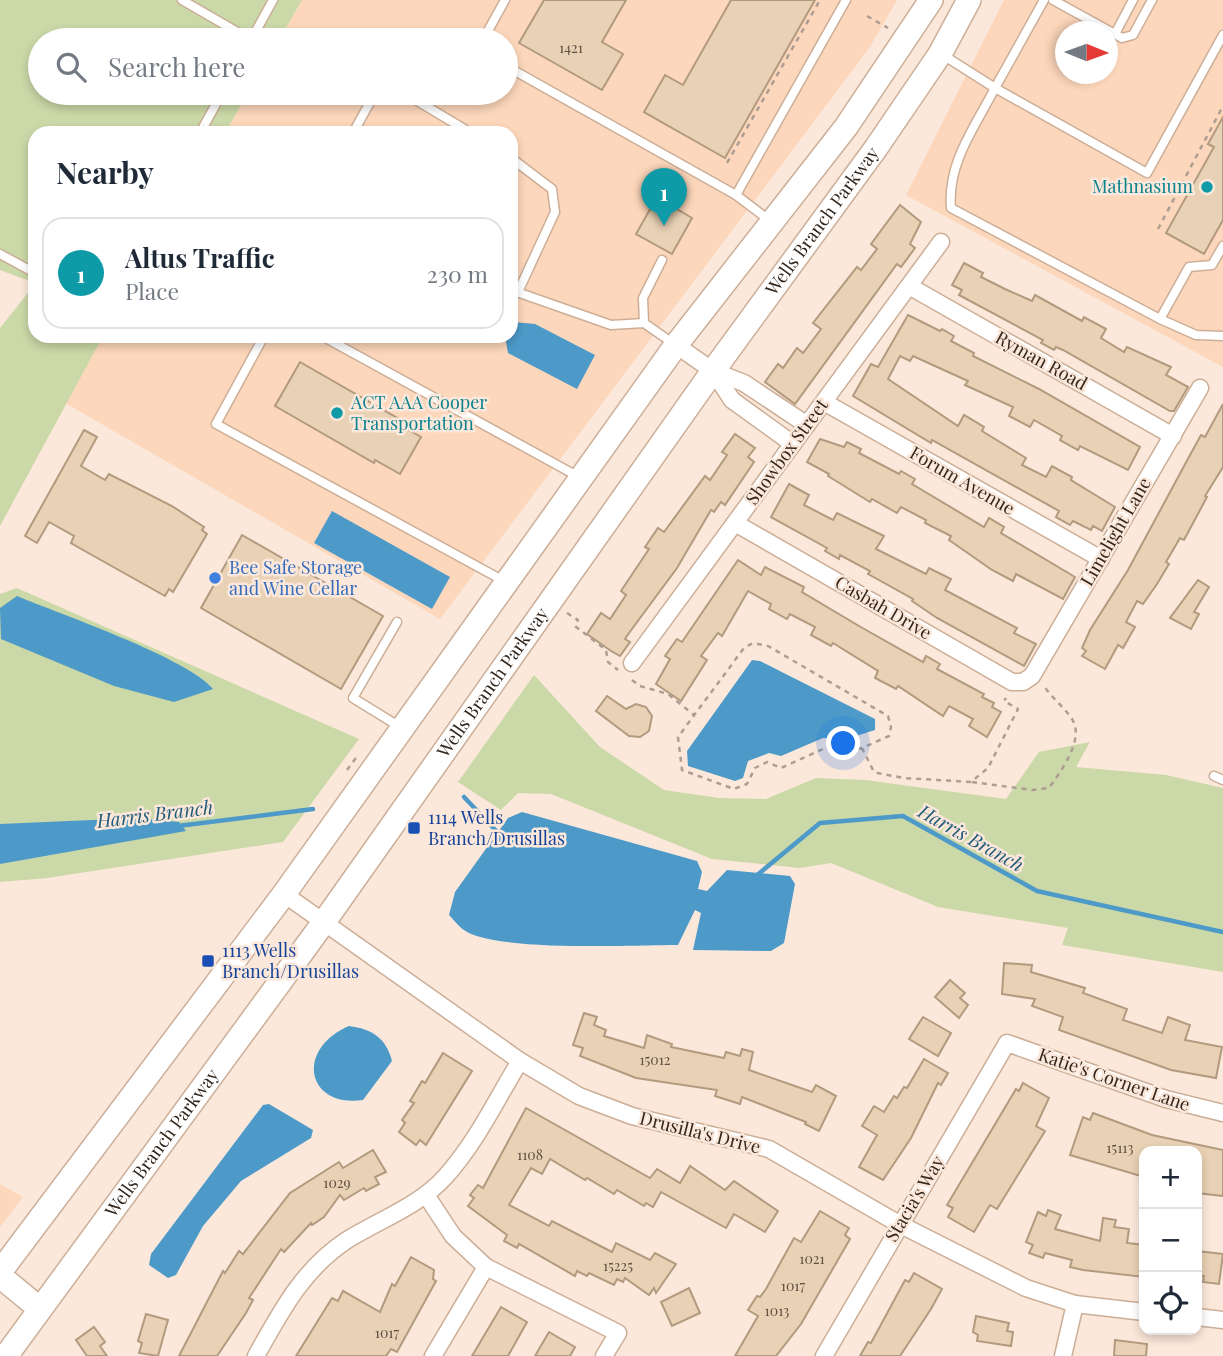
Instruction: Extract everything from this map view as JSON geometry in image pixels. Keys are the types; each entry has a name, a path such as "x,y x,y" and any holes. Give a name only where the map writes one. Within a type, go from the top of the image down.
{"main road":[{"name":"Wells Branch Parkway","path":"0,1274 284,894 676,345 846,127 931,0"},
{"path":"940,54 940,26 955,0"},
{"name":"Wells Branch Parkway","path":"6,1356 324,922 713,371 876,148 940,54 969,0"},
{"path":"0,1274 40,1309"}],"street":[{"name":"Showbox Street","path":"632,663 941,242"},
{"name":"Ryman Road","path":"908,286 1172,436"},
{"path":"676,345 713,371 744,383 807,425"},
{"path":"713,371 732,400 793,444"},
{"name":"Limelight Lane","path":"1038,681 1101,559 1200,388"},
{"name":"Forum Avenue","path":"824,402 1101,559"},
{"name":"Casbah Drive","path":"735,523 1012,682 1038,681"},
{"name":"Drusilla's Drive","path":"284,894 520,1061 579,1096 632,1116 769,1149 899,1224 1026,1288 1075,1304 1139,1311"},
{"name":"Katie's Corner Lane","path":"1007,1043 1166,1099 1223,1113"},
{"name":"Stacia's Way","path":"824,1356 1007,1043"},
{"path":"256,1356 289,1297 315,1264 346,1241 426,1195 445,1177 473,1140 520,1061"},
{"path":"426,1195 453,1236 486,1267 618,1333 604,1356"},
{"path":"433,1356 486,1267"},
{"path":"1063,1356 1075,1304"},
{"path":"1202,1318 1223,1320"}],"lane":[{"path":"181,0 230,28"},
{"path":"258,28 273,0"},
{"path":"490,28 505,0"},
{"path":"736,195 846,0"},
{"path":"1044,0 955,164 949,186 951,208 1160,319 1196,335 1223,336"},
{"path":"1053,0 1091,21"},
{"path":"1118,28 1133,0"},
{"path":"1118,36 1122,38 1133,35 1152,0"},
{"path":"940,54 1147,173 1223,35"},
{"path":"518,73 736,195 772,222"},
{"path":"204,126 215,105"},
{"path":"357,126 368,105"},
{"path":"424,105 459,126"},
{"path":"518,163 552,189 555,212 518,283"},
{"path":"1160,319 1189,267 1212,265 1223,246"},
{"path":"0,254 28,269"},
{"path":"644,323 643,298 662,260"},
{"path":"518,292 611,325 644,323 676,345"},
{"path":"260,343 216,424 506,583"},
{"path":"335,343 581,479"},
{"path":"397,622 353,698 402,729"},
{"path":"1214,776 1223,780"}],"path":[{"path":"727,163 820,0"},
{"path":"867,16 888,29"},
{"path":"1158,229 1223,106"},
{"path":"761,643 888,716 891,727 889,736 862,748 848,752 823,749 781,768 767,762 755,768 747,784 734,789 682,770 677,744 678,737 744,648 761,643"},
{"path":"862,748 874,772 904,778 1032,790 1049,788 1077,738 1077,729 1072,718 1038,681"},
{"path":"968,782 988,768 1009,732 1018,709 1004,701 1007,695"},
{"path":"345,772 358,755"}],"shaded area":[{"path":"302,0 897,0 870,47 440,619 65,403 99,343 518,343 518,126 229,126 241,105 518,105 518,28 286,28"},
{"path":"1004,0 1223,0 1223,367 906,195"},
{"path":"0,1184 23,1197 0,1227"}],"green space":[{"path":"0,0 302,0 286,28 28,28 28,105 241,105 229,126 28,126 28,280 0,270"},
{"path":"28,293 28,343 99,343 0,526 0,328"},
{"path":"17,588 359,739 283,842 47,878 0,882 0,594"},
{"path":"534,675 600,747 664,790 719,798 766,799 816,778 865,780 1006,799 1039,752 1090,742 1076,767 1166,775 1223,788 1223,972 1062,945 1068,928 938,907 831,863 800,868 712,859 551,794 518,793 501,810 458,782"}],"water":[{"path":"518,322 535,324 595,355 577,389 508,353 506,343 518,343"},
{"path":"332,511 450,577 432,609 314,543"},
{"path":"17,596 151,651 178,664 213,689 174,702 114,686 1,639 0,608"},
{"path":"752,660 760,661 875,719 875,730 847,739 823,738 781,756 769,753 748,761 743,778 735,781 688,766 687,751"},
{"path":"522,812 697,861 702,872 698,889 707,891 727,870 790,876 795,884 784,943 771,951 693,950 701,913 695,910 678,945 599,946 504,942 480,937 464,930 449,915 455,892 508,818"},
{"path":"138,818 179,822 186,831 0,864 0,824"},
{"path":"349,1026 377,1036 386,1046 392,1061 363,1100 344,1100 329,1095 319,1086 314,1075 320,1048 332,1036"},
{"path":"269,1104 313,1130 311,1138 241,1181 203,1226 176,1275 168,1278 149,1265 151,1254 263,1105"}],"building":[{"path":"544,0 626,0 602,42 623,54 602,90 519,43"},
{"path":"731,0 815,0 725,158 644,112 665,75 683,85"},
{"path":"1223,117 1223,220 1204,254 1166,233 1214,147 1208,144"},
{"path":"657,197 692,218 672,254 636,234"},
{"path":"900,205 921,222 910,244 915,248 901,267 897,264 795,404 765,382 778,364 783,368 797,348 803,353 821,329 813,323 857,267 861,270 877,249 871,244"},
{"path":"964,263 983,273 981,277 1005,289 1032,301 1035,295 1082,321 1084,317 1106,329 1101,338 1124,352 1127,347 1171,367 1166,375 1188,387 1174,411 1063,350 1056,347 1054,350 1041,343 1043,340 959,295 962,290 952,285"},
{"path":"908,315 940,331 942,329 954,336 951,341 974,353 973,356 1039,389 1140,447 1128,470 1080,446 1078,450 1060,440 1062,436 1034,420 1030,427 1009,416 1013,407 965,385 968,381 913,356 910,361 900,356 888,379 958,426 964,415 984,427 982,431 1026,458 1022,465 1046,477 1052,466 1115,507 1102,531 1093,526 1091,530 1073,521 1070,525 1056,517 1059,511 932,440 931,443 853,396 871,364 878,367"},
{"name":"ACT AAA Cooper Transportation","path":"300,362 399,419 397,423 421,437 400,474 375,460 374,463 275,406"},
{"path":"1223,404 1223,467 1205,496 1207,497 1184,540 1180,538 1166,562 1169,564 1157,584 1143,604 1137,601 1126,622 1135,627 1123,648 1118,645 1105,669 1082,656 1086,651 1082,648 1090,630 1128,570 1201,435 1205,437"},
{"path":"84,430 97,437 81,466 105,480 109,474 172,506 204,527 202,530 207,534 173,592 169,589 165,596 83,550 71,543 74,536 49,522 37,543 25,536"},
{"path":"735,434 755,448 748,457 754,462 725,505 721,502 714,512 711,510 677,568 625,639 630,642 620,656 587,634 601,613 610,619 626,595 621,591 649,549 645,547 658,528 664,532 705,476 710,480 727,455 722,452"},
{"path":"820,439 844,447 847,442 861,449 859,453 899,474 901,471 915,479 912,484 984,527 989,518 1004,527 1001,533 1075,577 1063,599 1016,574 1013,581 949,540 951,536 925,523 926,520 901,507 897,513 872,499 870,502 828,476 829,474 807,462"},
{"path":"789,484 809,495 804,505 833,520 837,513 884,536 876,549 926,574 929,568 951,579 945,590 1017,628 1014,633 1036,644 1024,666 937,618 912,601 913,599 868,574 870,571 840,555 839,559 825,551 827,548 771,517"},
{"path":"242,535 383,616 341,689 201,608"},
{"path":"738,560 761,575 765,567 804,587 802,592 859,626 923,662 926,656 940,664 937,669 984,694 982,697 994,703 992,707 1001,712 987,737 969,726 973,719 949,706 943,716 898,686 896,689 875,678 878,671 833,643 831,646 811,635 815,627 790,614 787,619 769,609 771,604 748,591 722,636 718,633 701,656 707,660 681,701 656,684 670,659 665,656 677,639 682,642"},
{"path":"1198,580 1209,587 1194,612 1199,614 1191,629 1170,618"},
{"path":"607,696 626,709 636,704 646,707 652,716 649,731 640,737 629,736 596,711"},
{"path":"1004,963 1032,965 1031,972 1085,988 1083,993 1127,1009 1123,1020 1162,1033 1168,1017 1190,1025 1185,1040 1222,1047 1216,1078 1171,1070 1059,1030 1063,1017 1032,1006 1035,999 1002,994"},
{"path":"950,980 965,993 960,998 968,1005 959,1018 935,997"},
{"path":"584,1013 597,1017 594,1025 606,1030 604,1036 644,1048 647,1035 672,1044 671,1047 724,1058 726,1052 740,1056 742,1049 753,1052 749,1070 812,1092 816,1085 836,1096 819,1131 805,1124 806,1122 742,1097 740,1104 715,1096 717,1090 636,1078 580,1056 583,1048 573,1045"},
{"path":"923,1017 951,1033 938,1056 909,1039"},
{"path":"443,1053 472,1071 426,1145 420,1140 416,1145 399,1132 405,1123 402,1120 414,1103 410,1101 422,1081 425,1083"},
{"path":"924,1059 948,1073 941,1085 938,1083 911,1138 883,1180 859,1167 877,1135 862,1126 874,1106 884,1112 894,1096 897,1098 904,1087 907,1088"},
{"path":"1023,1083 1049,1098 1036,1126 1045,1131 997,1209 990,1205 974,1232 948,1217 953,1208 947,1205 1016,1089 1019,1091"},
{"path":"526,1108 650,1178 657,1169 680,1183 690,1166 725,1190 734,1181 778,1211 765,1232 734,1214 726,1228 661,1192 653,1207 646,1203 644,1206 617,1190 614,1194 587,1178 585,1180 550,1159 542,1174 531,1168 509,1205 549,1226 552,1221 612,1252 616,1243 650,1260 655,1253 676,1264 656,1293 654,1288 649,1295 625,1278 623,1282 617,1279 614,1285 589,1273 587,1276 577,1271 575,1276 519,1244 517,1248 504,1241 507,1235 468,1206 474,1198 470,1195 478,1185 483,1188"},
{"path":"1093,1113 1152,1135 1223,1150 1223,1196 1202,1194 1202,1146 1139,1146 1139,1176 1070,1155 1083,1117 1090,1120"},
{"path":"373,1150 386,1172 375,1177 379,1184 366,1191 364,1188 344,1200 340,1195 324,1217 312,1225 311,1223 284,1252 281,1249 249,1298 253,1300 246,1313 217,1356 179,1356 223,1271 225,1273 239,1251 243,1254 290,1193 339,1162 343,1168"},
{"path":"1048,1210 1061,1215 1055,1229 1100,1241 1103,1218 1116,1220 1114,1227 1129,1229 1127,1243 1139,1244 1139,1276 1083,1270 1070,1267 1072,1260 1045,1253 1043,1258 1029,1253 1033,1245 1026,1242 1038,1212 1046,1216"},
{"path":"820,1211 849,1228 845,1235 850,1239 801,1324 776,1356 735,1356 758,1316 748,1310 757,1296 760,1297 766,1289 794,1238 801,1242"},
{"path":"1202,1252 1223,1254 1219,1284 1203,1282"},
{"path":"411,1257 434,1270 433,1279 436,1281 397,1352 391,1349 386,1356 296,1356 332,1298 338,1301 343,1291 380,1312 392,1284 395,1286"},
{"path":"914,1273 942,1289 931,1309 900,1356 860,1356 868,1342 871,1343 905,1280 909,1282"},
{"path":"689,1288 700,1313 672,1326 661,1302"},
{"path":"501,1307 527,1322 508,1356 472,1356"},
{"path":"146,1314 168,1320 158,1356 139,1353 142,1343 138,1341"},
{"path":"976,1316 1009,1323 1007,1331 1013,1332 1011,1346 977,1341 978,1335 973,1332"},
{"path":"94,1327 105,1342 100,1346 107,1356 87,1356 76,1340"},
{"path":"549,1332 575,1347 570,1356 535,1356"},
{"path":"1115,1340 1147,1344 1146,1356 1114,1356"}],"waterway":[{"name":"Harris Branch","path":"464,797 501,836"},
{"name":"Harris Branch","path":"178,826 313,809"},
{"name":"Harris Branch","path":"756,876 820,823 903,816 1037,891 1223,932"}],"place":[{"name":"Mathnasium","path":"1207,187"},
{"name":"Altus Traffic","path":"664,226"},
{"name":"ACT AAA Cooper Transportation","path":"337,413"},
{"name":"Bee Safe Storage and Wine Cellar","path":"215,578"},
{"name":"1114 Wells Branch/Drusillas","path":"414,828"},
{"name":"1113 Wells Branch/Drusillas","path":"208,961"}]}
